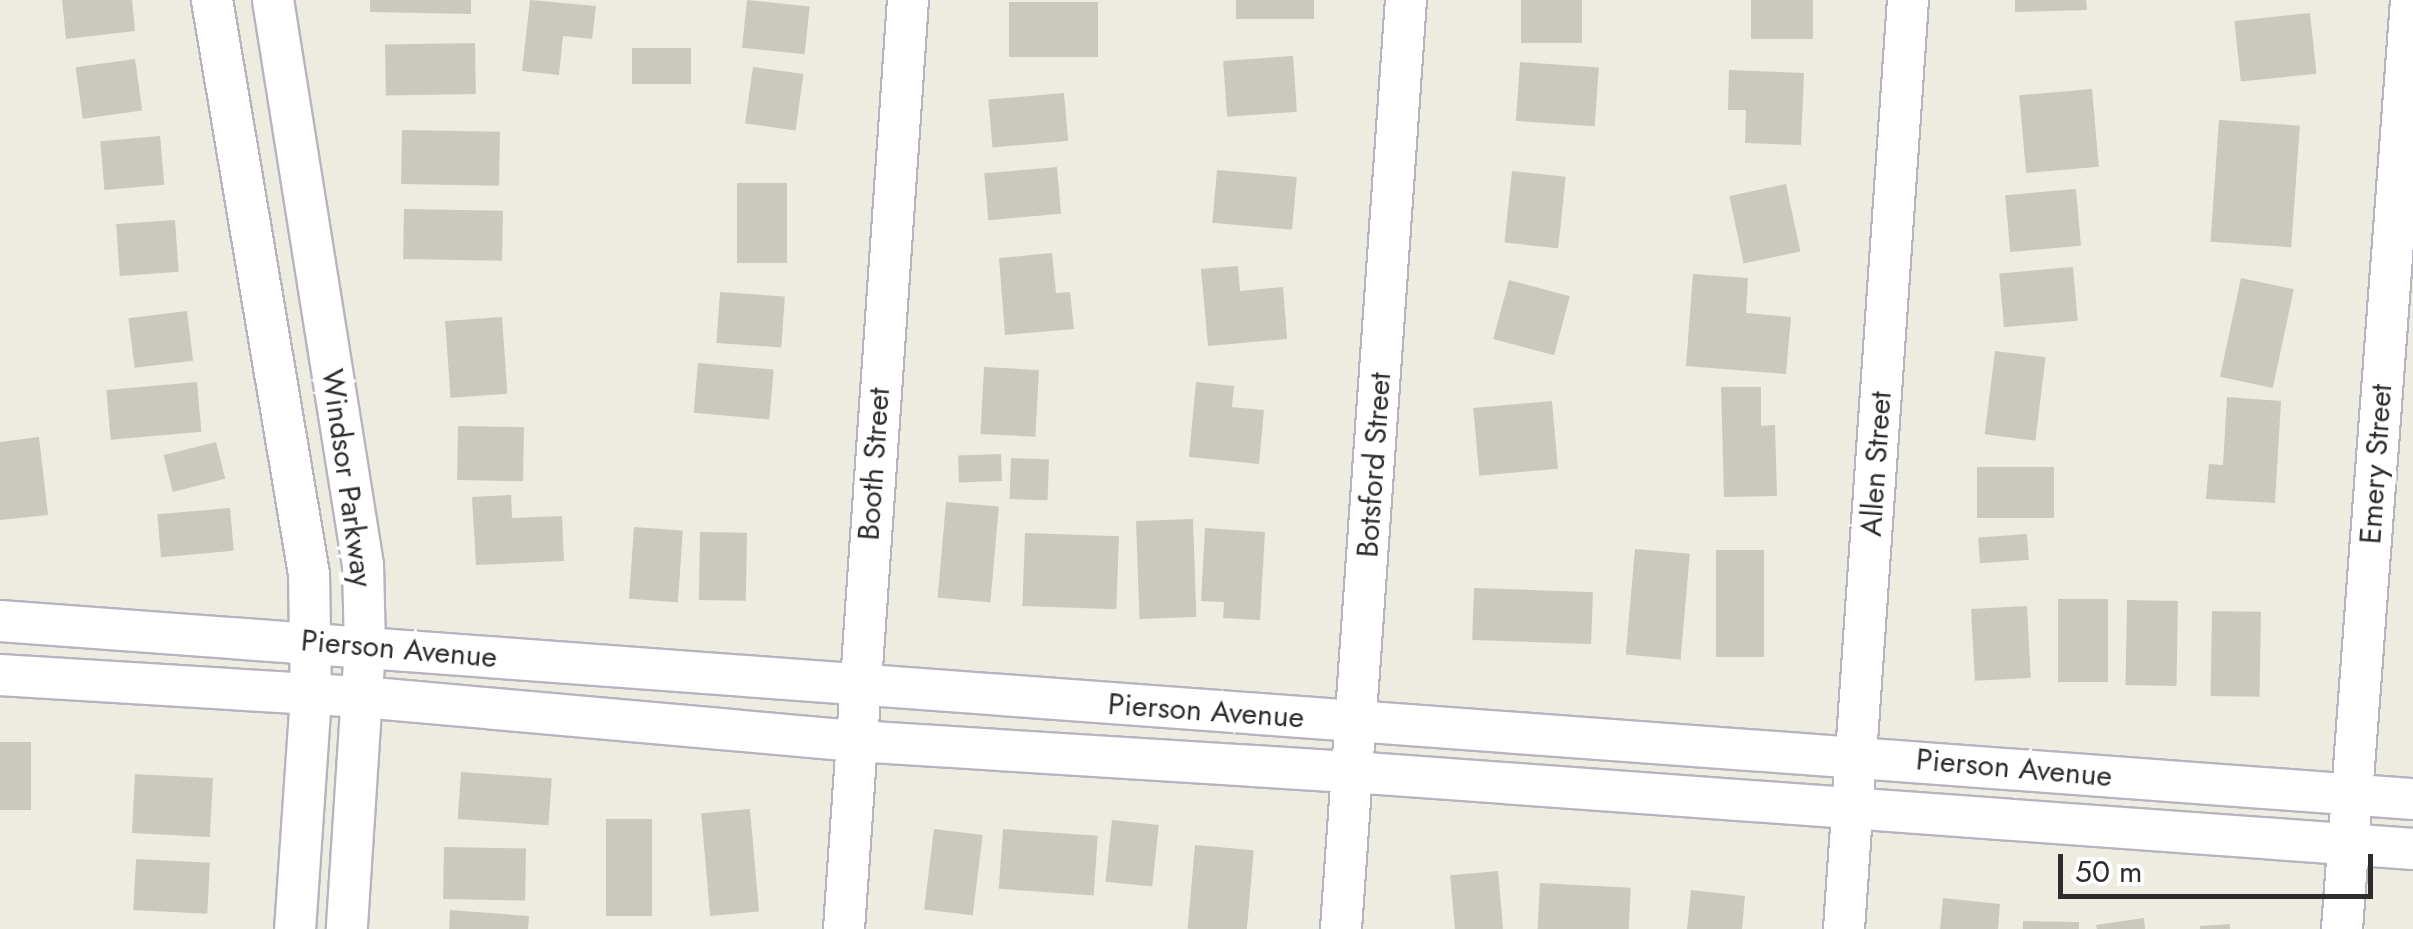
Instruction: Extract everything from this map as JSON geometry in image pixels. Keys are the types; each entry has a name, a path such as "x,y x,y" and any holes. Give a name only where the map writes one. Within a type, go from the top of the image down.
{"street":[{"name":"Windsor Parkway","path":"212,0 309,574 311,696 295,929"},
{"name":"Windsor Parkway","path":"273,0 363,566 365,647 347,929"},
{"name":"Booth Street","path":"844,929 908,0"},
{"name":"Botsford Street","path":"1341,929 1406,0"},
{"name":"Allen Street","path":"1844,929 1908,0"},
{"name":"Emery Street","path":"2342,929 2411,0"},
{"path":"239,156 298,150"},
{"name":"Pierson Avenue","path":"0,620 2413,799"},
{"name":"Pierson Avenue","path":"0,675 362,698 856,741 1352,772 2413,849"}],"building":[{"path":"62,0 132,0 135,31 66,39"},
{"path":"370,0 471,0 471,14 370,12"},
{"path":"530,0 596,6 592,39 563,36 559,75 522,71"},
{"path":"747,0 810,7 805,54 742,48"},
{"path":"1236,0 1314,0 1314,19 1236,19"},
{"path":"1521,0 1582,0 1582,43 1521,43"},
{"path":"1751,0 1813,0 1813,39 1751,39"},
{"path":"2015,0 2086,0 2087,10 2015,12"},
{"path":"1009,2 1098,2 1098,57 1009,57"},
{"path":"2310,13 2316,74 2241,82 2234,21"},
{"path":"475,43 476,94 386,96 385,45"},
{"path":"632,48 691,48 691,84 632,84"},
{"path":"1293,56 1297,112 1227,117 1223,61"},
{"path":"135,59 142,110 83,119 76,67"},
{"path":"1520,62 1599,68 1595,126 1516,121"},
{"path":"753,67 804,74 796,131 745,123"},
{"path":"1729,70 1804,73 1801,145 1745,143 1746,110 1728,110"},
{"path":"2092,89 2099,167 2026,173 2019,95"},
{"path":"1064,93 1068,141 992,147 988,100"},
{"path":"2219,120 2300,126 2291,247 2210,242"},
{"path":"402,130 500,132 499,186 401,184"},
{"path":"160,136 164,185 104,190 100,141"},
{"path":"1057,167 1061,214 988,220 984,173"},
{"path":"1217,170 1297,177 1292,230 1212,223"},
{"path":"1512,171 1566,177 1558,248 1504,243"},
{"path":"737,183 787,183 787,263 737,263"},
{"path":"1786,184 1800,251 1744,264 1729,196"},
{"path":"2076,189 2081,246 2010,252 2005,195"},
{"path":"404,209 503,211 502,261 403,259"},
{"path":"175,220 179,272 120,276 116,224"},
{"path":"1052,253 1056,293 1070,292 1074,329 1005,335 999,258"},
{"path":"1238,266 1240,291 1283,287 1287,339 1208,346 1201,269"},
{"path":"2073,267 2078,321 2004,327 1999,273"},
{"path":"1693,274 1748,278 1746,313 1791,317 1786,374 1686,366"},
{"path":"2241,278 2294,289 2273,388 2220,377"},
{"path":"1509,280 1570,296 1554,355 1493,339"},
{"path":"720,292 785,297 781,347 716,343"},
{"path":"187,311 193,361 135,368 128,318"},
{"path":"502,317 507,394 451,398 445,321"},
{"path":"1995,351 2046,357 2035,441 1985,434"},
{"path":"698,363 774,370 769,419 694,413"},
{"path":"984,367 1039,370 1035,437 980,434"},
{"path":"197,382 201,432 111,440 106,390"},
{"path":"1196,382 1234,386 1232,407 1264,410 1259,464 1189,457"},
{"path":"1721,387 1761,387 1761,426 1775,425 1777,496 1724,497"},
{"path":"2227,397 2281,401 2275,503 2206,499 2209,464 2223,465"},
{"path":"1552,401 1558,469 1479,476 1473,408"},
{"path":"458,426 524,427 523,481 457,480"},
{"path":"39,437 48,515 0,520 0,442"},
{"path":"216,442 225,479 173,492 164,455"},
{"path":"1001,454 1002,481 959,482 958,456"},
{"path":"1011,458 1049,459 1048,500 1010,499"},
{"path":"1977,467 2054,467 2054,518 1977,518"},
{"path":"511,495 512,518 562,516 564,561 476,565 472,497"},
{"path":"946,502 999,507 990,602 938,598"},
{"path":"230,508 234,551 161,557 157,514"},
{"path":"1193,519 1196,617 1139,619 1136,521"},
{"path":"634,527 683,530 678,602 629,599"},
{"path":"1205,528 1265,532 1260,620 1223,618 1224,602 1201,601"},
{"path":"700,532 747,533 746,601 699,600"},
{"path":"1025,533 1119,536 1116,609 1022,606"},
{"path":"2027,534 2029,560 1980,563 1978,537"},
{"path":"1635,549 1690,554 1681,659 1626,655"},
{"path":"1716,550 1764,550 1764,657 1716,657"},
{"path":"1474,588 1593,592 1591,644 1472,640"},
{"path":"2058,599 2108,599 2108,682 2058,682"},
{"path":"2127,600 2178,601 2177,686 2126,685"},
{"path":"2027,606 2031,678 1975,681 1971,609"},
{"path":"2212,611 2261,612 2260,697 2211,696"},
{"path":"0,742 31,742 31,810 0,810"},
{"path":"461,772 552,778 548,825 458,819"},
{"path":"135,774 213,778 210,837 132,833"},
{"path":"750,809 759,912 710,916 701,813"},
{"path":"606,819 652,819 652,916 606,916"},
{"path":"1112,820 1159,825 1152,887 1106,882"},
{"path":"934,829 983,835 973,915 924,909"},
{"path":"1003,829 1098,836 1094,895 999,889"},
{"path":"1195,845 1254,850 1247,929 1188,929"},
{"path":"444,847 526,848 525,900 443,899"},
{"path":"136,859 210,863 207,914 133,910"},
{"path":"1498,871 1503,929 1455,929 1450,875"},
{"path":"1540,883 1631,888 1629,929 1538,929"},
{"path":"1691,890 1745,896 1742,929 1687,929"},
{"path":"1943,898 2000,904 1998,929 1940,929"},
{"path":"450,910 529,916 528,929 449,929"},
{"path":"2144,918 2145,929 2097,929 2096,925"},
{"path":"2023,921 2079,922 2079,929 2023,929"},
{"path":"2230,924 2230,929 2200,929 2200,926"}]}
